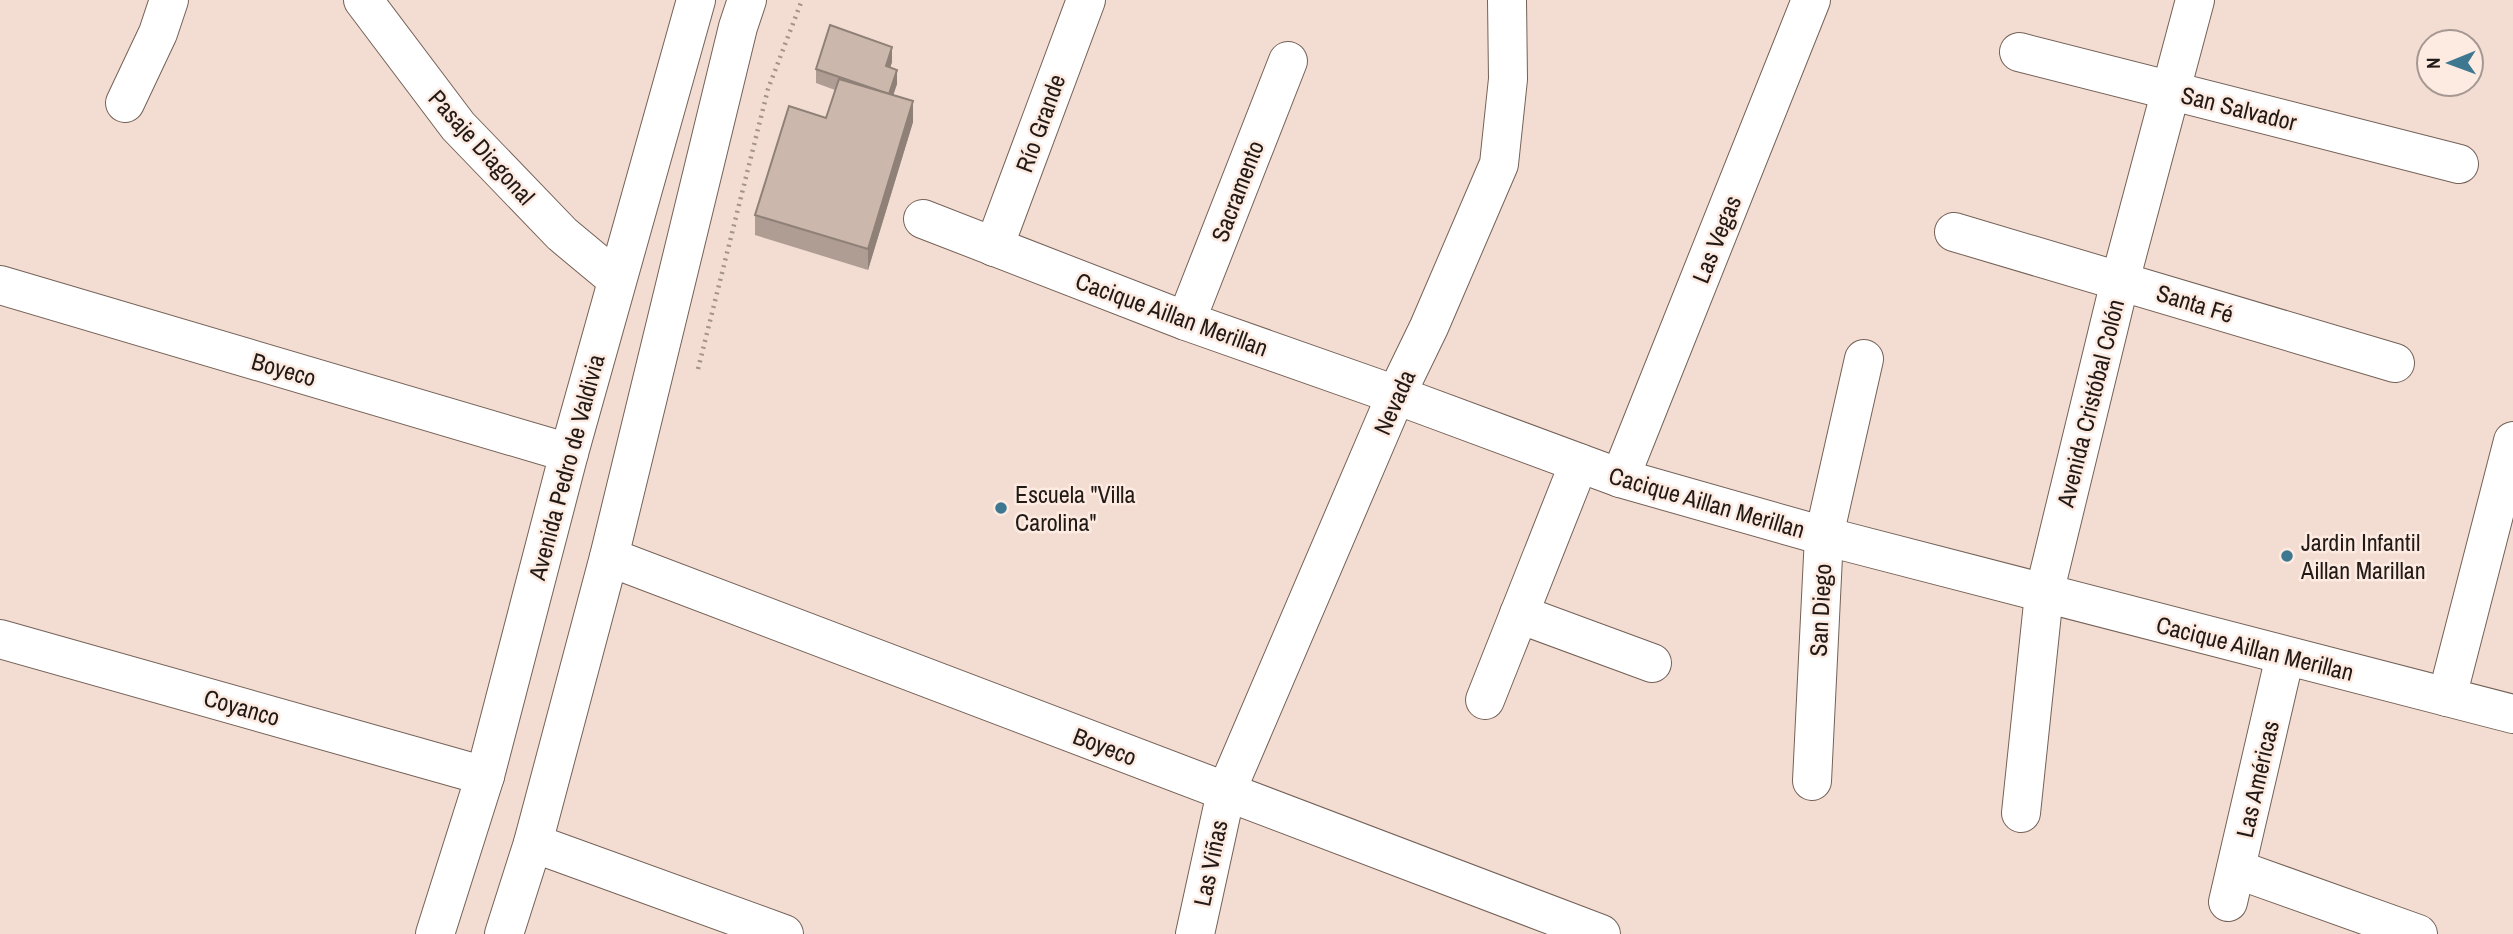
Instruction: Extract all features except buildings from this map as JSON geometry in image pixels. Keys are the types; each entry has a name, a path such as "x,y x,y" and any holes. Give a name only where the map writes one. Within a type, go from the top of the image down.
{"street":[{"path":"125,103 158,33 169,0"},
{"name":"Pasaje Diagonal","path":"363,0 458,127 562,234 616,279"},
{"name":"Avenida Pedro de Valdivia","path":"435,934 485,776 616,279 695,0"},
{"path":"504,934 533,843 609,557 738,27 747,0"},
{"name":"Río Grande","path":"994,247 1086,0"},
{"name":"Nevada","path":"1226,792 1396,395 1429,327 1499,164 1508,79 1507,0"},
{"name":"Las Vegas","path":"1620,478 1811,0"},
{"name":"Avenida Cristóbal Colón","path":"2021,813 2044,594 2120,281 2195,0"},
{"name":"San Salvador","path":"2019,52 2459,164"},
{"name":"Sacramento","path":"1186,321 1288,61"},
{"name":"Cacique Aillan Merillan","path":"923,219 1186,321 1620,478 1824,536 2513,714"},
{"name":"Santa Fé","path":"1954,232 2395,363"},
{"name":"Boyeco","path":"0,285 569,453"},
{"name":"San Diego","path":"1812,781 1824,536 1864,359"},
{"path":"2446,697 2513,441"},
{"path":"1485,699 1578,463"},
{"name":"Boyeco","path":"609,557 1601,934"},
{"path":"1519,614 1652,663"},
{"name":"Coyanco","path":"0,639 485,776"},
{"name":"Las Américas","path":"2285,656 2232,886 2418,934"},
{"name":"Las Viñas","path":"1195,934 1226,792"},
{"path":"533,843 784,934"}],"place":[{"name":"Escuela \"Villa Carolina\"","path":"1001,508"},
{"name":"Jardin Infantil Aillan Marillan","path":"2287,556"}]}
